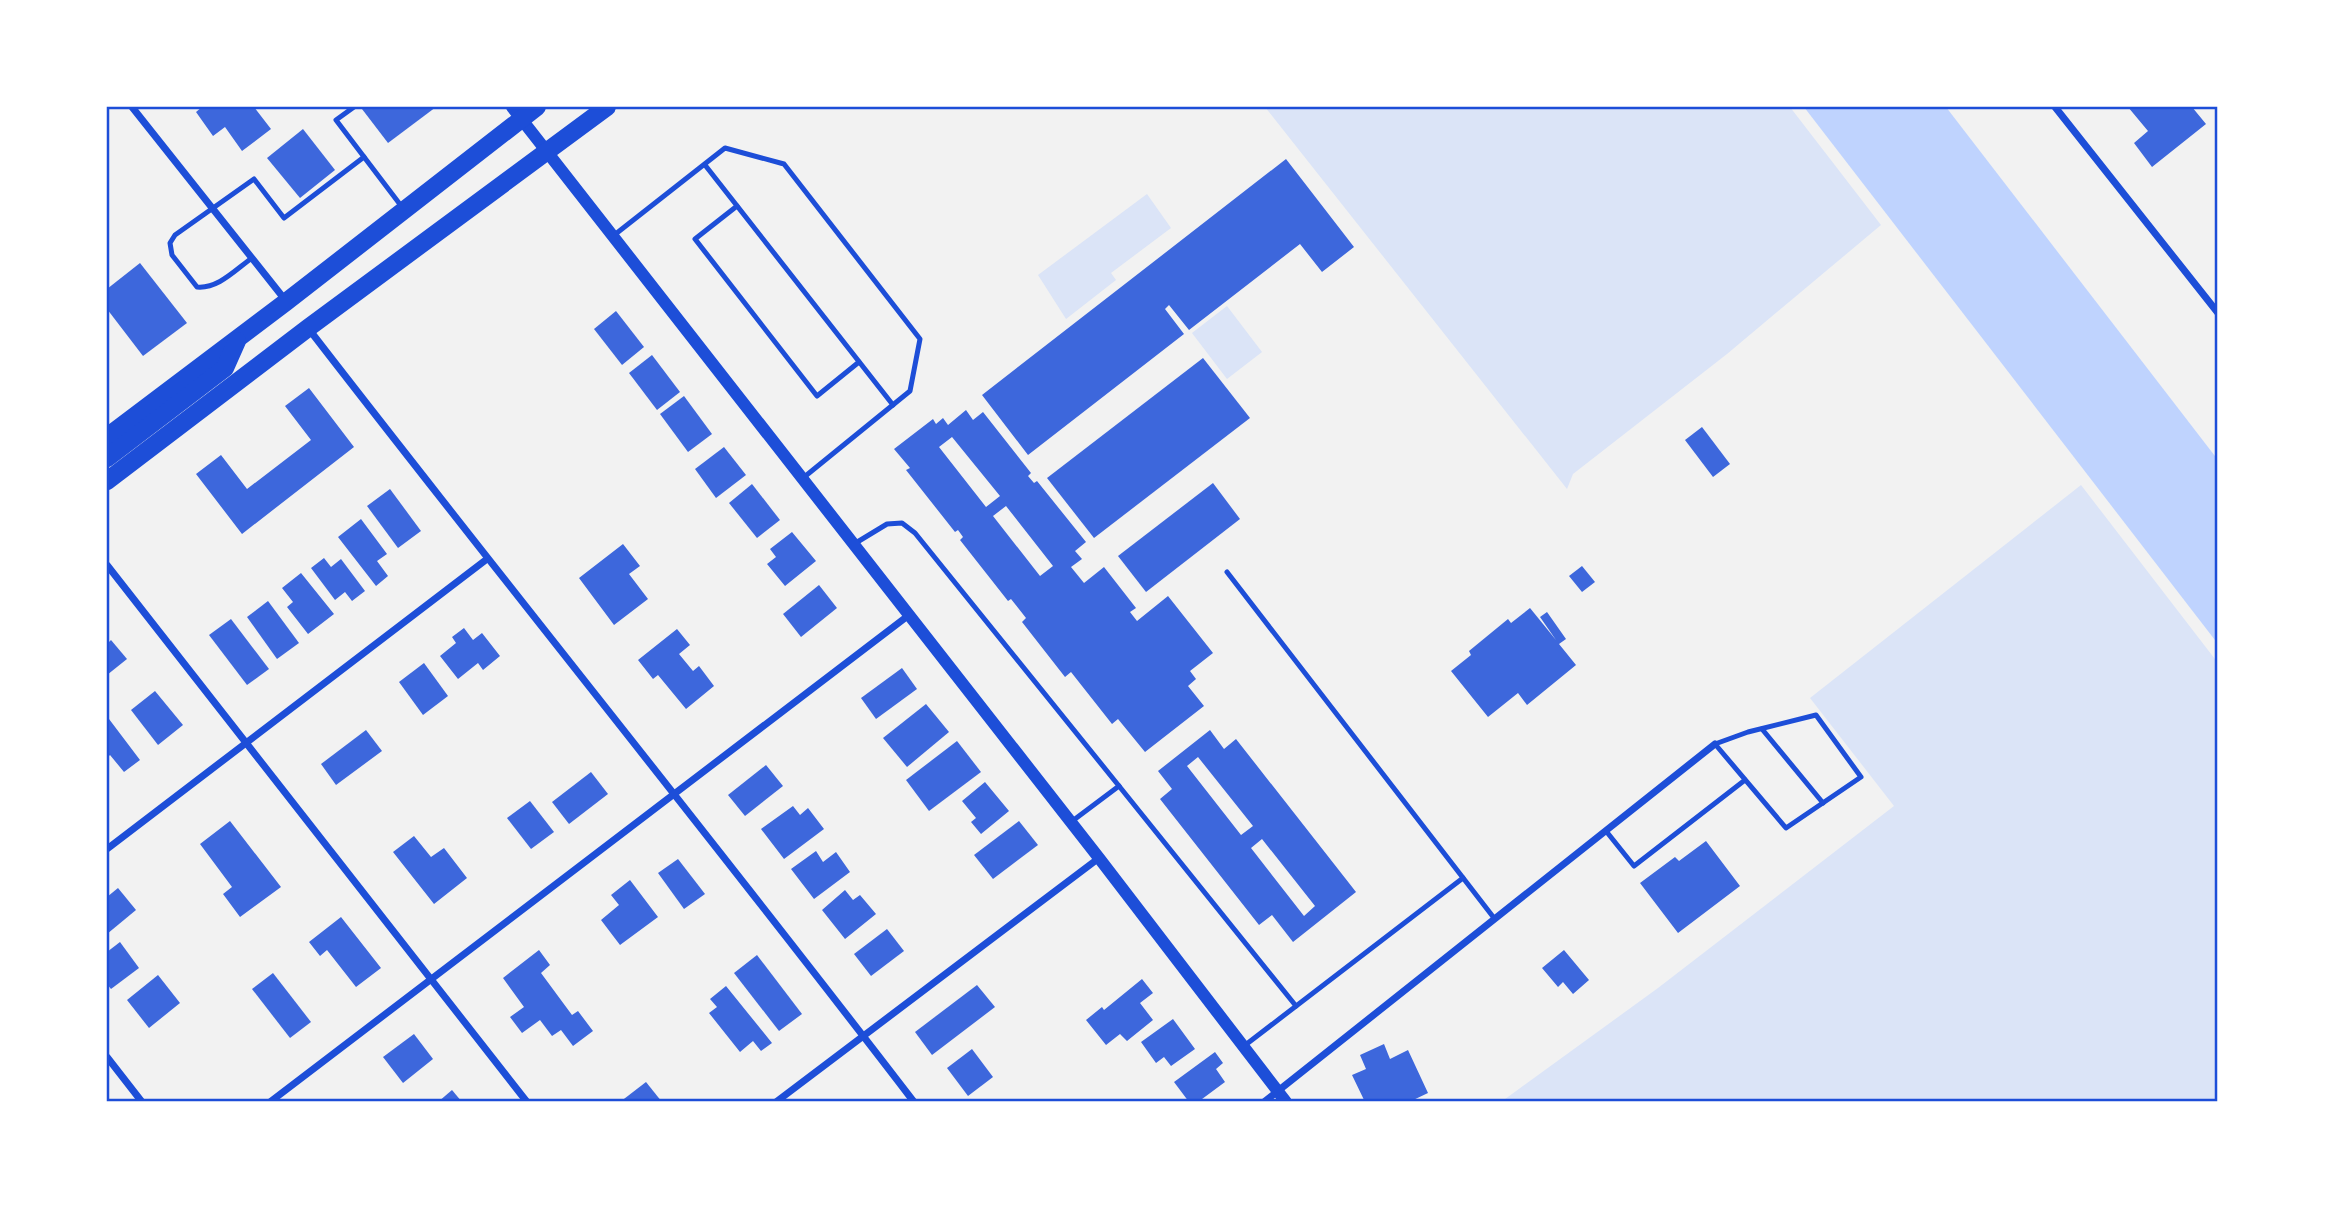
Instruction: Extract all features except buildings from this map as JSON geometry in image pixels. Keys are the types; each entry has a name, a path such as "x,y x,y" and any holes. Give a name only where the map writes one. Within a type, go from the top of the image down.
{"main road":[{"path":"107,437 404,210 517,113 537,107"},
{"path":"107,481 545,150 607,107"},
{"path":"107,458 225,368 239,338"}],"street":[{"path":"132,107 286,302"},
{"path":"2055,107 2218,313"},
{"path":"517,113 1099,858 1282,1097"},
{"path":"308,328 914,1102"},
{"path":"107,849 487,559"},
{"path":"107,567 527,1102"},
{"path":"270,1102 909,615"},
{"path":"1264,1102 1282,1097 1494,918 1715,744"},
{"path":"776,1102 1099,858"},
{"path":"107,1058 142,1102"}],"lane":[{"path":"354,107 336,120 404,210"},
{"path":"613,237 725,148 784,164 920,339 910,391 803,478"},
{"path":"251,258 217,284 206,288 197,287 172,255 170,243 175,235 254,179 284,218 364,157"},
{"path":"705,165 893,405"},
{"path":"737,206 695,239 817,396 859,362"},
{"path":"854,544 887,524 902,523 915,533 1296,1006"},
{"path":"1227,572 1494,918"},
{"path":"1816,715 1861,777 1786,828 1715,744 1816,715"},
{"path":"1762,729 1823,803"},
{"path":"1606,831 1634,866 1745,780"},
{"path":"1071,822 1119,786"},
{"path":"1244,1046 1463,878"}],"shaded area":[{"path":"1265,107 1790,107 1881,225 1727,354 1573,474 1567,489"},
{"path":"1147,194 1171,228 1111,273 1116,280 1066,319 1038,275"},
{"path":"1227,306 1262,352 1227,379 1192,333"},
{"path":"2081,485 2218,663 2218,1102 1501,1102 1658,988 1894,806 1810,698"}],"water":[{"path":"1804,107 1946,107 2218,460 2218,644"}]}
